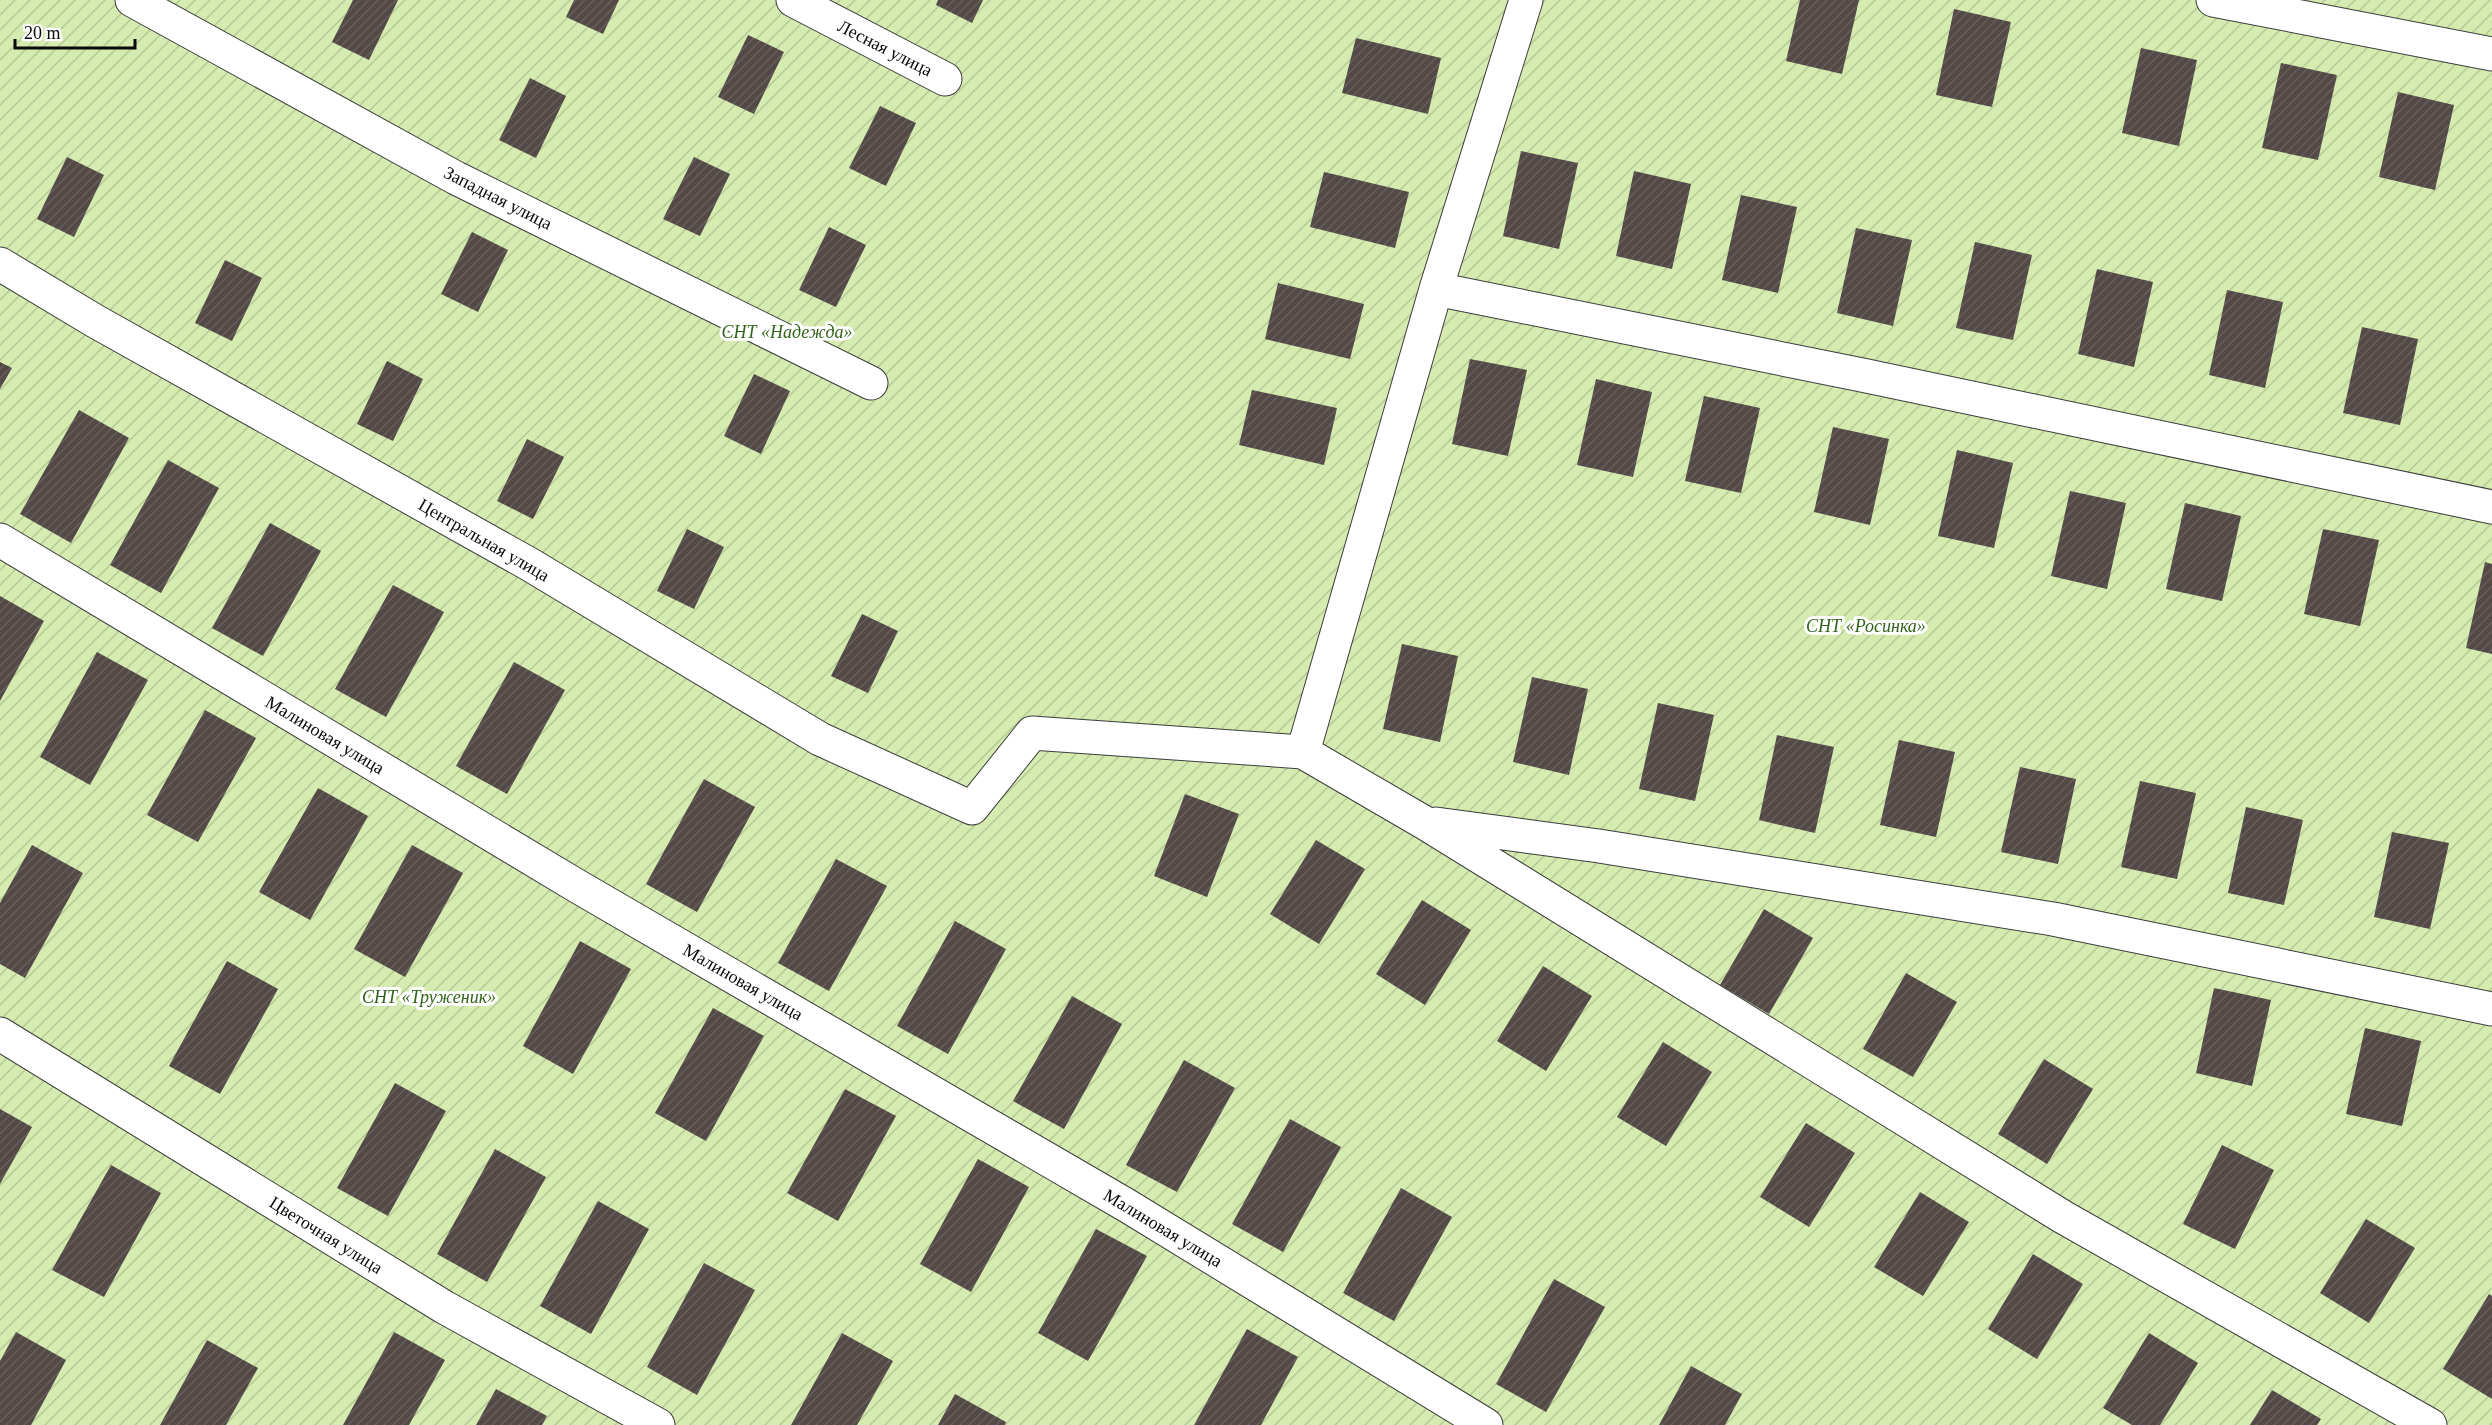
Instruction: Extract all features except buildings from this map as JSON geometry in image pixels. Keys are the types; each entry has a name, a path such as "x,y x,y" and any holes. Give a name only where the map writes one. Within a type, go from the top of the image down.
{"street":[{"name":"Западная улица","path":"132,0 456,178 871,383"},
{"name":"Лесная улица","path":"793,0 945,79"},
{"path":"1526,0 1436,289 1303,752 1425,823 2063,1217 2430,1425"},
{"path":"2213,0 2492,54"},
{"name":"Центральная улица","path":"0,264 95,321 529,564 820,739 972,808 1032,733 1303,752"},
{"path":"1436,289 1851,372 2492,507"},
{"name":"Малиновая улица","path":"0,540 567,880 1126,1205 1486,1425"},
{"path":"1425,823 1599,846 2053,919 2492,1009"},
{"name":"Цветочная улица","path":"0,1034 444,1307 657,1425"}],"green space":[{"path":"0,0 2492,0 2492,1425 0,1425"}],"park label":[{"name":"СНТ «Надежда»","path":"787,332"},
{"name":"СНТ «Росинка»","path":"1866,626"},
{"name":"СНТ «Труженик»","path":"429,997"}]}
